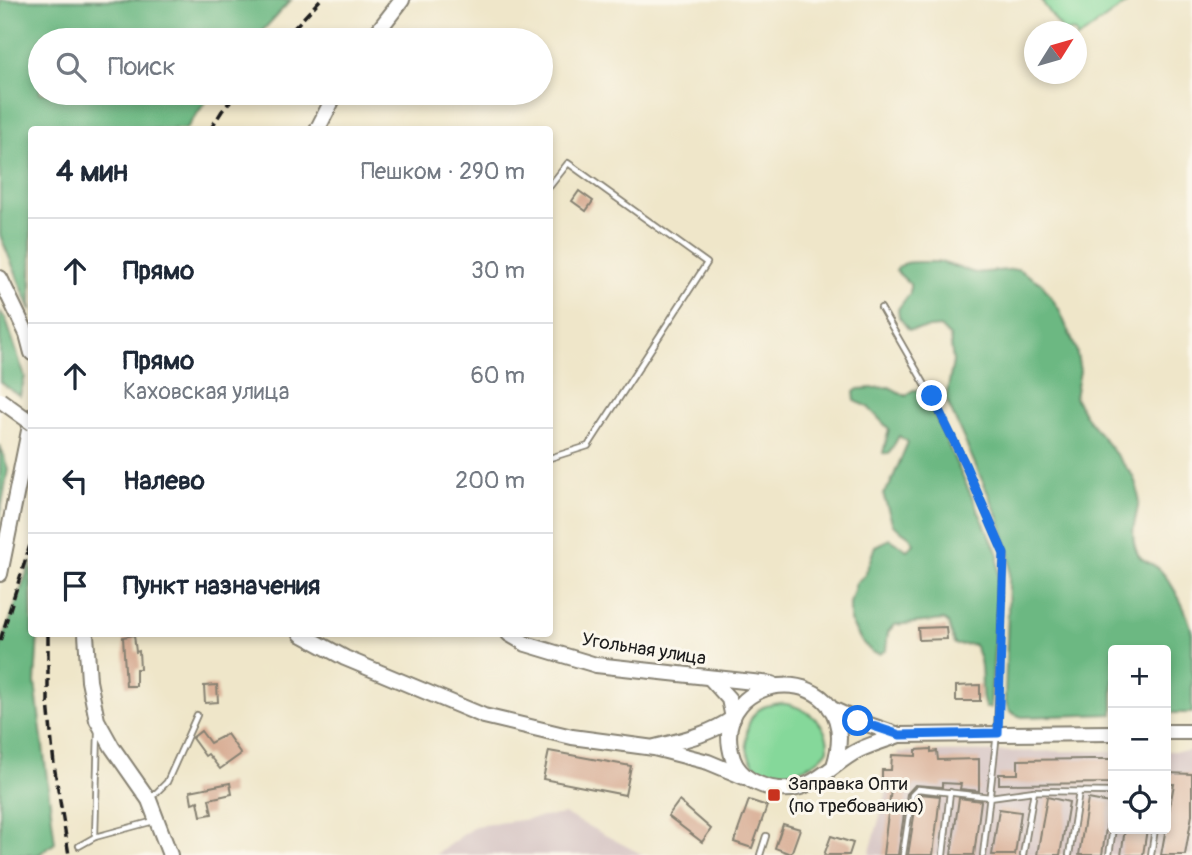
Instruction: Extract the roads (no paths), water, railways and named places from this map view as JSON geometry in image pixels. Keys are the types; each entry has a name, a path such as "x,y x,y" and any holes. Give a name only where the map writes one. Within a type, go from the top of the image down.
{"main road":[{"path":"380,28 402,0"},
{"path":"319,126 330,105"},
{"path":"0,278 28,338"},
{"path":"0,400 28,420"},
{"path":"0,574 28,436"},
{"path":"86,637 89,681 97,719 112,747 149,800 170,855"},
{"path":"306,637 345,658 484,716 572,737 653,748 708,762 776,789 786,790 811,783 858,751 900,735"},
{"name":"Угольная улица","path":"514,637 526,644 596,664 711,679 777,684"},
{"path":"711,679 729,699 733,718"},
{"path":"744,777 735,764 730,749 729,734 733,718 750,696 777,684 807,689 820,697 830,708 837,722 840,738 834,766"},
{"path":"830,708 900,735 1108,733"},
{"path":"653,748 702,735 733,718"},
{"path":"1171,732 1192,732"}],"lane":[{"path":"553,182 568,163 707,263 587,446 553,457"},
{"path":"881,308 932,396 1004,554 998,733 983,855"},
{"path":"149,800 162,790 167,782 197,715"},
{"path":"95,837 97,719"},
{"path":"903,855 913,792 922,789 990,797 1034,791 1108,792"},
{"path":"1023,855 1034,791"},
{"path":"943,855 950,792"},
{"path":"1069,855 1079,792"},
{"path":"79,846 95,837 158,820"},
{"path":"1109,855 1112,834"},
{"path":"1152,855 1154,834"},
{"path":"760,855 766,836"}],"railway":[{"path":"294,28 320,0"},
{"path":"213,126 227,105"},
{"path":"0,641 28,552"},
{"path":"48,637 48,702 54,765 69,855"}],"place":[{"name":"Заправка Опти (по требованию)","path":"774,795"}]}
